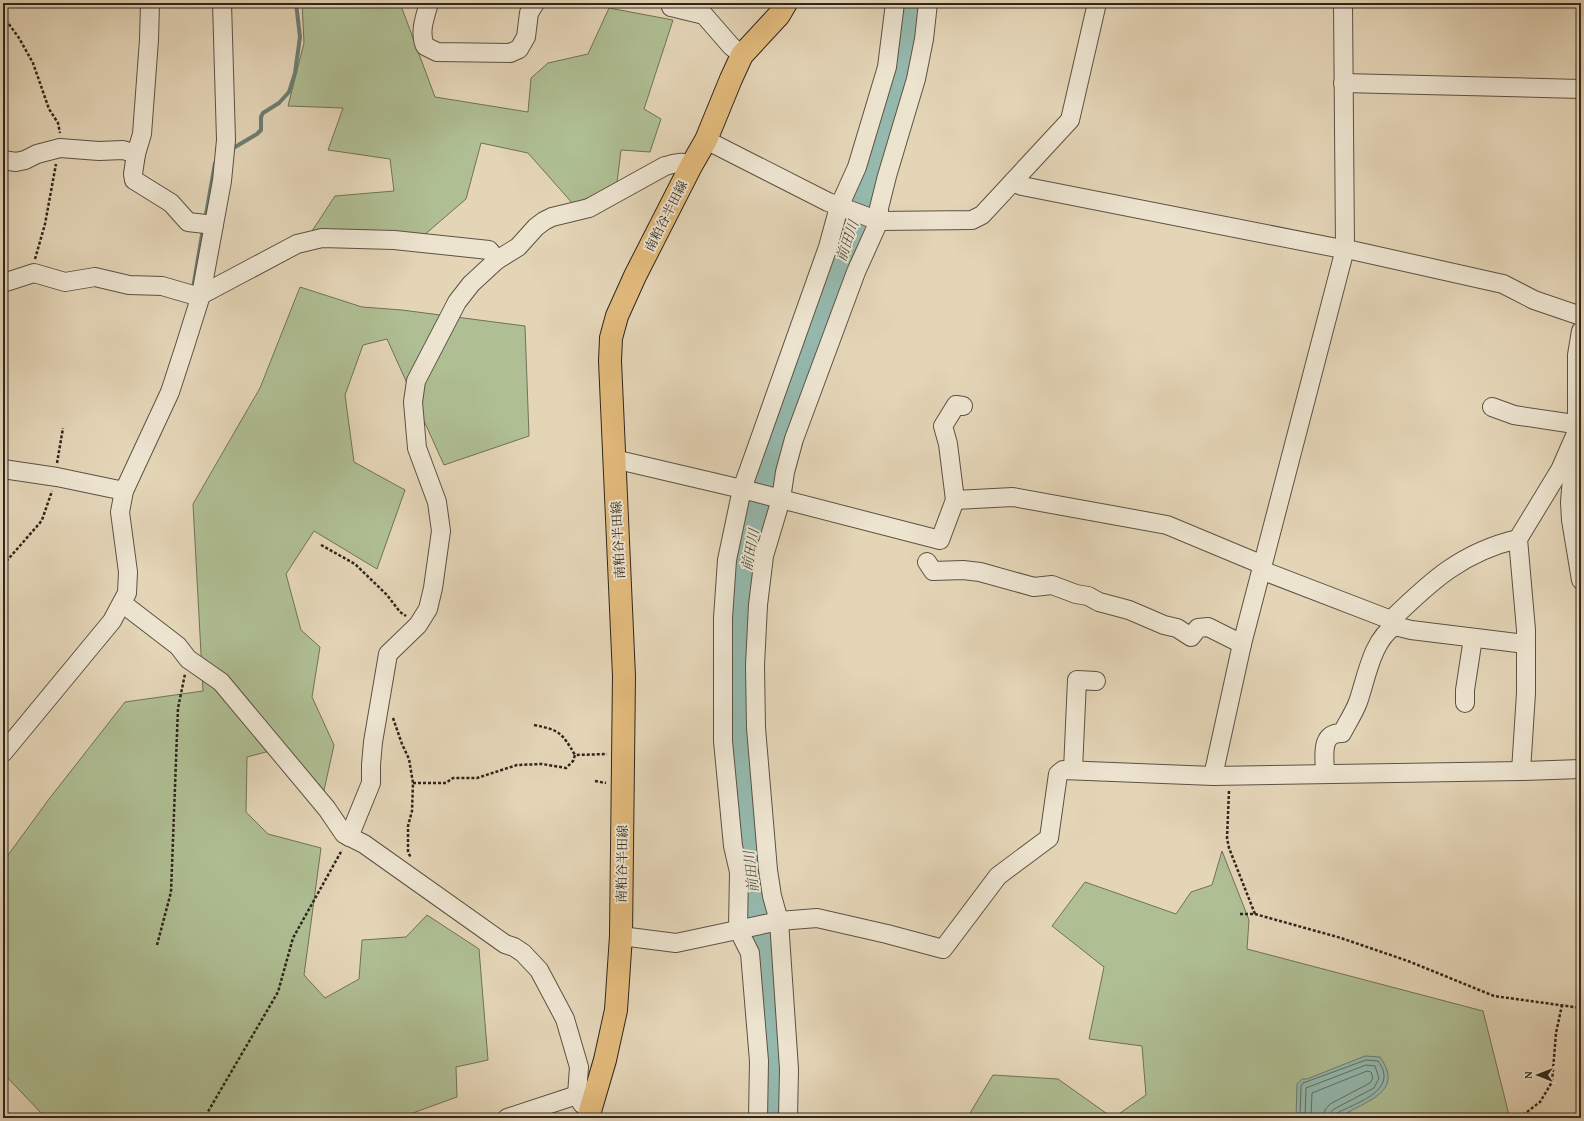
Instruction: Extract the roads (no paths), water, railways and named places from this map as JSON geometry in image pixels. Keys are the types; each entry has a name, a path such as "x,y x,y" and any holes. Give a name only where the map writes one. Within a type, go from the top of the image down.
{"main road":[{"name":"南粕谷半田線","path":"588,1117 605,1060 616,1010 621,936 624,676 610,361 611,338 617,316 635,276 691,166 706,140 742,55 779,14 786,3"}],"street":[{"path":"150,3 149,40 142,134 136,154 133,174 134,180 171,203 188,222 214,225"},
{"path":"3,753 112,621 127,593 128,572 120,512 124,491 170,392 201,295 222,181 226,140 222,3"},
{"path":"428,3 422,25 422,40 425,46 437,52 510,53 519,49 526,36 530,13 535,3"},
{"path":"673,3 671,7 704,15 731,46 742,55"},
{"path":"758,1118 759,1061 750,953 738,929 738,872 723,741 723,618 727,560 746,490 828,247 839,207 857,167 887,67 895,3"},
{"path":"788,1118 789,1069 779,922 772,896 768,870 756,728 755,665 758,605 764,556 777,498 797,432 875,220 916,78 924,39 928,3"},
{"path":"706,140 839,207 875,220 972,220 982,216 1070,120 1097,3"},
{"path":"1222,776 1242,644 1345,249 1342,3"},
{"path":"1343,83 1581,89"},
{"path":"3,160 16,162 25,160 37,154 60,148 84,148 99,151 123,150 136,154"},
{"path":"349,837 371,783 372,757 388,654 418,625 428,609 433,588 441,531 436,502 417,448 412,402 416,381 457,302 471,284 497,260 518,247 536,227 552,217 589,208 665,166 678,163 687,163 691,166"},
{"path":"1013,182 1030,188 1345,249 1503,284 1534,300 1581,316"},
{"path":"3,283 34,273 65,282 95,277 129,285 162,286 193,295 201,295 297,244 322,238 394,240 458,246 489,250 497,260"},
{"path":"1581,331 1577,355 1577,429 1570,502 1571,520 1581,580"},
{"path":"963,406 956,405 942,426 948,444 955,500 940,540 923,566 933,571 963,570 980,572 1034,588 1052,585 1076,594 1088,596 1099,602 1129,610 1164,625 1177,628 1191,637 1198,628 1208,627 1242,644"},
{"path":"1492,407 1514,415 1577,429"},
{"path":"1521,772 1526,693 1526,623 1518,539 1563,465 1577,429"},
{"path":"614,459 746,490 940,540"},
{"path":"3,469 57,477 124,491"},
{"path":"955,500 1013,497 1167,525 1411,630 1526,644"},
{"path":"1325,774 1325,744 1329,736 1334,733 1342,732 1345,727 1357,704 1369,663 1379,644 1393,623 1429,584 1461,561 1499,543 1518,539"},
{"path":"122,604 178,646 188,659 221,682 327,809 344,834 364,844 505,944 514,947 523,953 539,970 565,1019 579,1067 577,1095 588,1117"},
{"path":"1465,703 1464,690 1473,638"},
{"path":"1073,770 1077,680 1096,681"},
{"path":"621,936 676,942 779,922 817,918 943,948 998,876 1049,838 1058,774 1063,770 1222,776 1521,772 1581,769"},
{"path":"507,1118 577,1095"}],"water":[{"path":"1365,1056 1380,1057 1386,1067 1388,1082 1379,1094 1365,1104 1337,1117 1325,1119 1296,1118 1297,1084 1302,1079 1307,1079"}],"waterway":[{"path":"235,147 261,130 261,117 263,113 279,103 289,92 295,73 300,37 296,3"},
{"name":"前田川","path":"773,1118 772,1039 768,975 752,886 739,726 738,667 743,584 756,517 772,455 854,222 885,128 901,72 909,33 911,3"},
{"path":"205,220 215,163"},
{"path":"193,288 203,229"}]}
